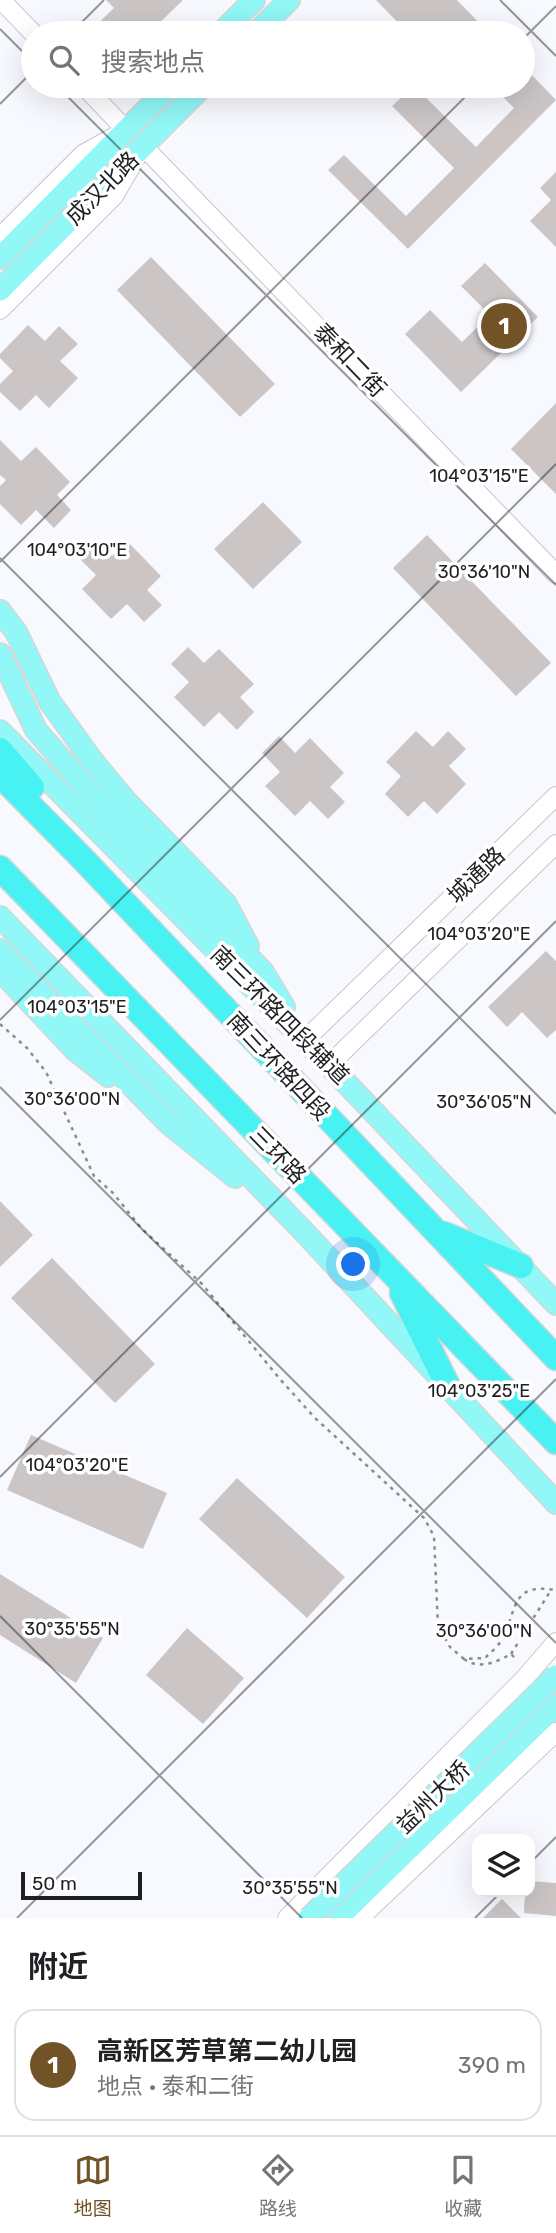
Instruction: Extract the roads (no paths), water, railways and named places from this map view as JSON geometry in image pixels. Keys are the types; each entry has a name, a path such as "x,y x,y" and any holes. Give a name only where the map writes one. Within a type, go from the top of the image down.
{"highway":[{"path":"0,750 206,989"},
{"name":"南三环路四段","path":"0,775 556,1358"},
{"name":"三环路","path":"0,868 556,1442"},
{"path":"434,1230 521,1266"},
{"path":"392,1273 448,1386"}],"main road":[{"path":"233,21 254,0"},
{"path":"268,21 289,0"},
{"name":"成汉北路","path":"0,258 158,98"},
{"name":"成汉北路","path":"0,290 191,98"},
{"path":"0,611 16,632 50,702 91,759 125,800 226,904 305,1041"},
{"path":"0,654 36,730 88,790 263,972"},
{"name":"南三环路四段辅道","path":"0,731 329,1065 556,1304"},
{"path":"0,916 307,1235 556,1503"},
{"path":"0,950 168,1122"},
{"path":"0,970 75,1050 307,1235"},
{"name":"益州大桥","path":"309,1918 556,1676"},
{"name":"益州大桥","path":"338,1918 556,1705"}],"street":[{"path":"1,0 21,21"},
{"path":"0,237 83,154 126,130 95,98"},
{"path":"0,310 114,196 143,146"},
{"name":"泰和二街","path":"143,146 556,574"},
{"name":"城通路","path":"305,1041 556,796"},
{"name":"城通路","path":"329,1065 556,844"},
{"path":"287,1918 524,1679 556,1642"},
{"path":"360,1918 556,1732"}],"place":[{"name":"高新区芳草第二幼儿园","path":"504,326"}]}
